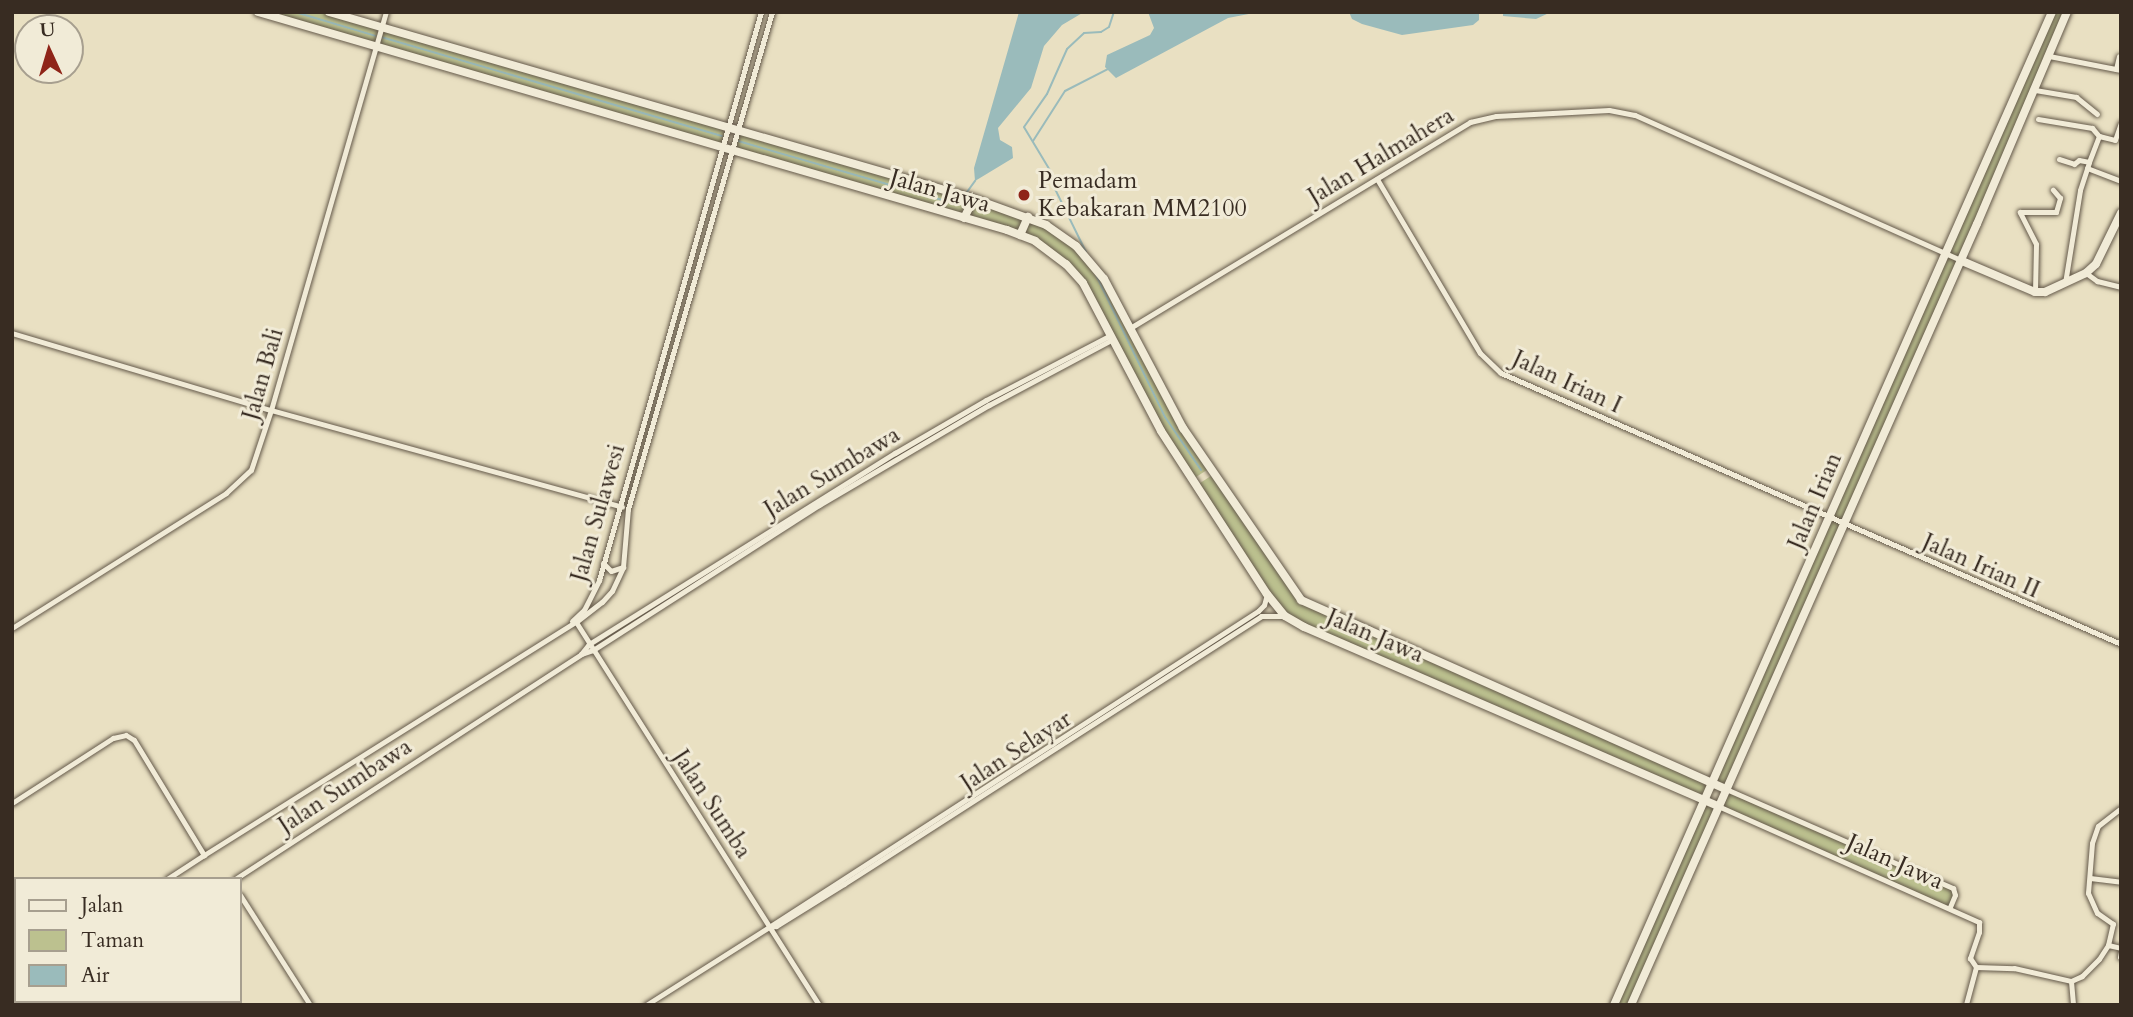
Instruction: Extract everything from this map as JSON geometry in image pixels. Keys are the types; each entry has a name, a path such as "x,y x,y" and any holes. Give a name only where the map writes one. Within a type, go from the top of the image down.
{"street":[{"name":"Jalan Jawa","path":"258,12 723,145 1020,235 1047,249 1075,274 1091,296 1161,431 1267,594 1293,623 1950,907 1955,895 1953,888 1301,600 1183,428 1104,279 1087,257 1061,234 1028,217 968,197 381,30 329,12"},
{"name":"Jalan Bali","path":"12,628 232,488 251,470 271,410 386,12"},
{"name":"Jalan Sulawesi","path":"568,626 591,599 603,563 761,12"},
{"name":"Jalan Sulawesi","path":"568,626 607,597 623,566 628,509 772,12"},
{"name":"Jalan Irian","path":"1614,1005 1943,253 2052,12"},
{"name":"Jalan Irian","path":"1631,1005 1831,548 1845,525 1962,261 2067,13"},
{"path":"2049,56 2118,69 2119,56"},
{"path":"2035,90 2076,97 2096,114"},
{"name":"Jalan Halmahera","path":"1130,328 1478,119 1620,111 1962,261"},
{"path":"2038,119 2092,128 2099,136 2115,140 2121,123"},
{"path":"2065,283 2079,193 2099,136"},
{"path":"2059,159 2074,164 2079,160 2121,181"},
{"name":"Jalan Irian I","path":"1377,179 1441,290 1480,353 1493,367 1515,380 1829,517"},
{"path":"2035,292 2036,244 2020,212 2056,212 2060,198 2053,190"},
{"path":"964,218 969,208 968,197"},
{"path":"1962,261 2035,292 2046,292 2086,273 2102,254 2121,213"},
{"path":"1020,235 1028,217"},
{"path":"2086,273 2097,281 2121,287"},
{"path":"12,333 271,410 628,509"},
{"name":"Jalan Sumbawa","path":"238,877 580,654 589,644 986,400 1112,337"},
{"name":"Jalan Sumbawa","path":"580,654 593,650 797,516"},
{"name":"Jalan Irian II","path":"1829,517 2121,644"},
{"path":"603,563 611,571 623,566"},
{"name":"Jalan Selayar","path":"646,1005 776,926 1197,655 1262,609 1267,594"},
{"name":"Jalan Selayar","path":"1243,624 1264,614 1284,616"},
{"name":"Jalan Sumba","path":"576,622 819,1005"},
{"path":"170,877 568,626"},
{"path":"1536,726 1545,710"},
{"path":"12,803 113,738 126,735 134,740 204,855"},
{"path":"1976,967 2014,968 2071,981 2082,976 2108,945 2113,924 2097,914 2088,893 2095,831 2102,821 2121,808"},
{"path":"2091,878 2121,883"},
{"path":"242,898 310,1005"},
{"path":"1950,907 1979,922 1979,932 1970,958 1976,967 1966,1005"},
{"path":"2108,945 2121,953"},
{"path":"2071,981 2073,1005"}],"green space":[{"path":"258,12 329,12 728,127 722,147"},
{"path":"2052,12 2066,12 1726,789 1955,891 1950,907 1719,806 1631,1005 1614,1005 1704,800 1285,616 1197,485 1214,474 1294,593 1712,783","holes":["1713,784 1725,789 1718,806 1705,800"]},
{"path":"738,130 1028,217 1087,257 1210,468 1193,479 1147,405 1083,283 1035,241 732,150"}],"water":[{"path":"1019,12 1084,12 1062,25 1044,46 1031,88 998,128 1000,140 1012,147 1013,158 975,181 974,168"},
{"path":"1148,12 1259,12 1228,18 1116,78 1105,67 1107,55 1150,35 1154,28"},
{"path":"1349,12 1479,12 1479,20 1473,25 1402,35 1362,24 1352,19"},
{"path":"1503,12 1549,13 1536,19 1503,16"}],"waterway":[{"path":"295,12 376,36"},
{"path":"1086,252 1054,187 1051,172 1024,127 1047,94 1067,49 1084,33 1101,32 1109,27 1114,12"},
{"path":"381,37 722,136"},
{"path":"1033,141 1065,91 1108,69"},
{"path":"738,141 956,204 962,202"},
{"path":"967,192 975,181"},
{"path":"1096,275 1165,417 1201,470"}],"place":[{"name":"Pemadam Kebakaran MM2100","path":"1024,195"}]}
